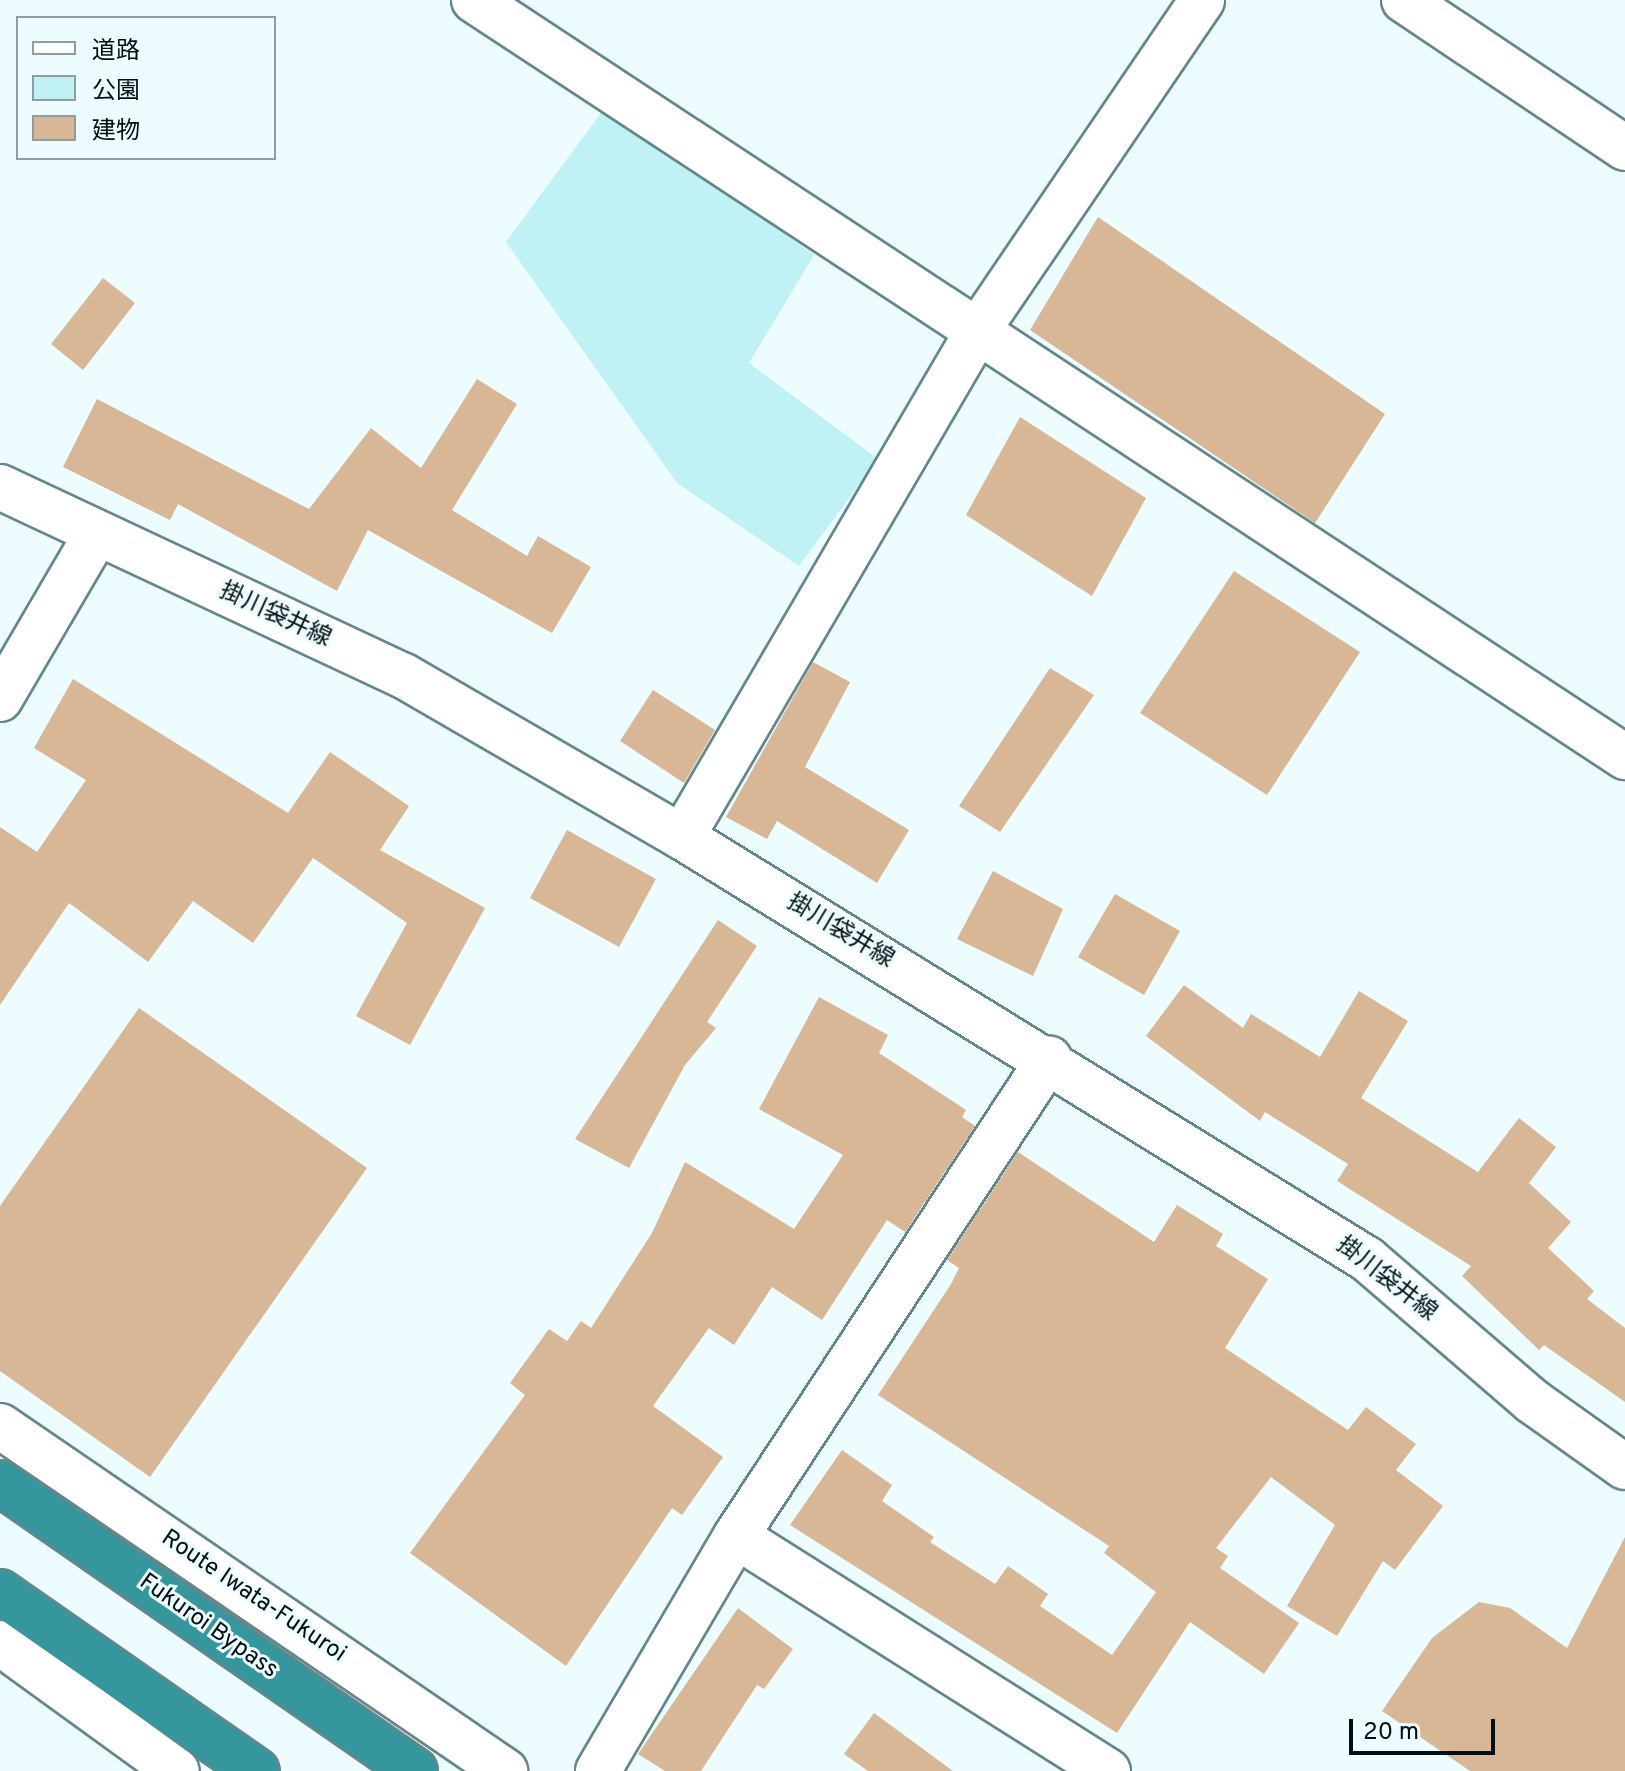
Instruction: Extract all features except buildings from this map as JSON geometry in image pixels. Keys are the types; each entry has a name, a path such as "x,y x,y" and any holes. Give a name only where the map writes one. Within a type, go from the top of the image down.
{"highway":[{"name":"Fukuroi Bypass","path":"0,1483 415,1771"},
{"path":"0,1592 257,1771"}],"street":[{"path":"474,0 980,327 1625,757"},
{"path":"682,837 980,327 1202,0"},
{"path":"1404,0 1625,148"},
{"name":"掛川袋井線","path":"0,487 404,676 682,837 1049,1059 1367,1259 1532,1401 1625,1467"},
{"path":"0,699 97,533"},
{"path":"598,1771 736,1536 1049,1059"},
{"name":"Route Iwata-Fukuroi","path":"0,1426 505,1771"},
{"path":"736,1536 1108,1771"},
{"path":"0,1643 177,1771"}],"green space":[{"path":"606,106 814,255 749,363 878,459 799,566 677,483 506,242"}]}
